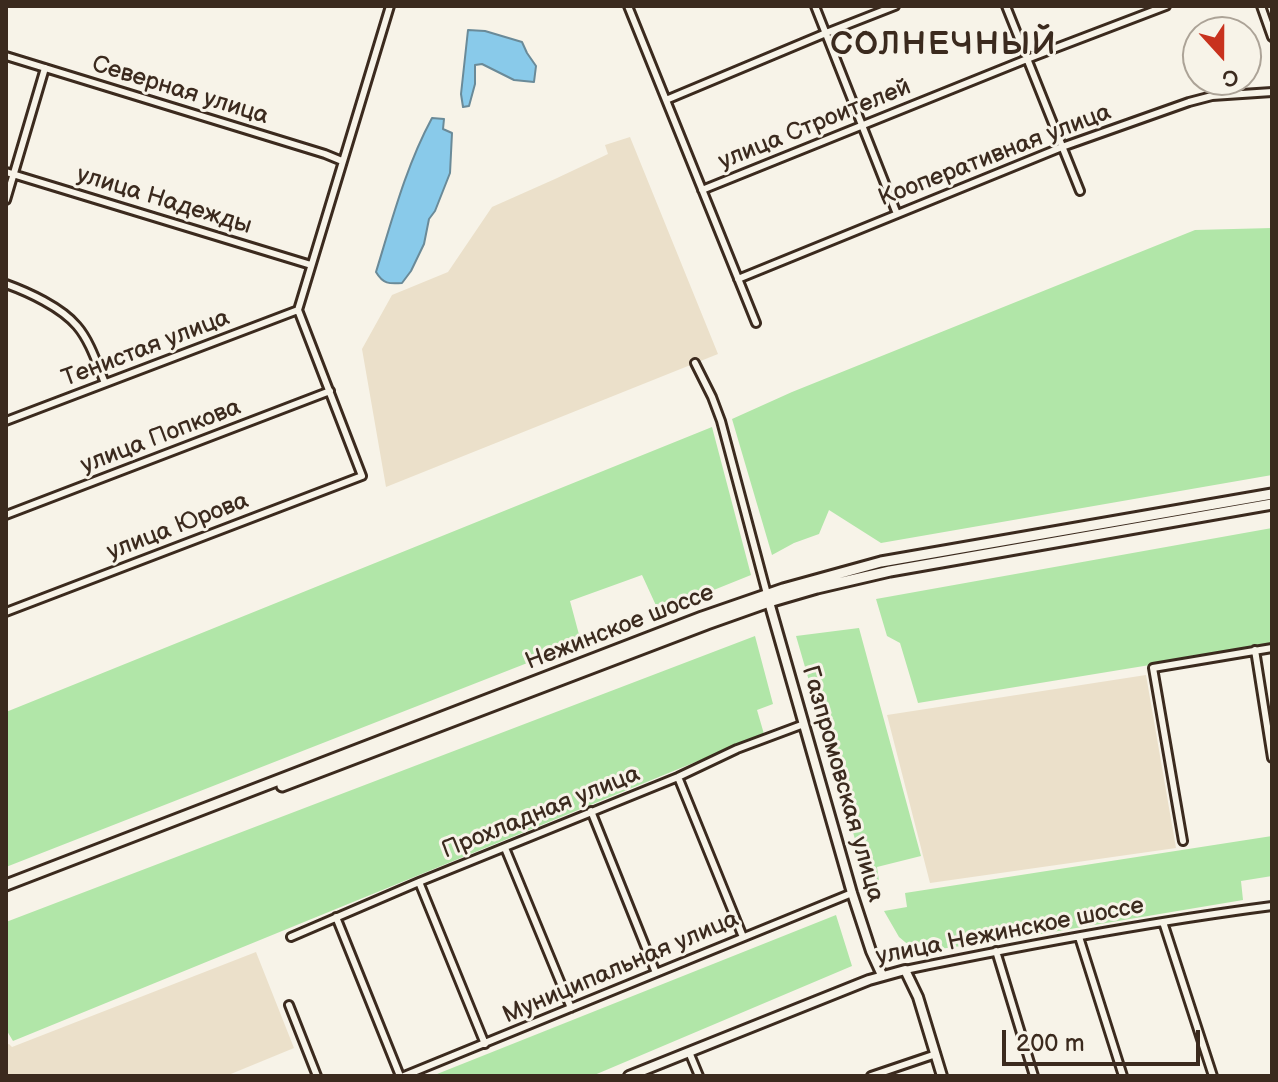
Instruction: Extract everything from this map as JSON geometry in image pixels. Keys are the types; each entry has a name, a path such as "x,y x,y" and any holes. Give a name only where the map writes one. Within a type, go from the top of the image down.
{"main road":[{"name":"Нежинское шоссе","path":"6,885 768,598 881,562 1272,494"},
{"name":"Нежинское шоссе","path":"6,892 768,598 890,571 1272,504"},
{"name":"Газпромовская улица","path":"768,598 852,893 882,975"},
{"name":"улица Нежинское шоссе","path":"629,1076 882,975 905,970"},
{"path":"905,970 918,997 942,1076"}],"street":[{"path":"330,391 298,310 390,6"},
{"path":"815,6 897,214"},
{"path":"666,100 895,6"},
{"path":"1006,6 1080,191"},
{"name":"улица Строителей","path":"702,190 1166,6"},
{"path":"1261,6 1272,37"},
{"path":"631,7 756,323"},
{"name":"Северная улица","path":"6,56 342,161"},
{"path":"6,200 45,68"},
{"name":"Кооперативная улица","path":"738,279 1062,147 1189,102 1212,96 1272,92"},
{"name":"улица Надежды","path":"6,172 311,265"},
{"path":"6,284 27,292 76,325 88,343 105,383"},
{"name":"Тенистая улица","path":"6,421 298,310"},
{"path":"695,363 721,421 768,598"},
{"name":"улица Юрова","path":"6,612 362,476 330,391"},
{"name":"улица Попкова","path":"6,515 330,391"},
{"path":"1183,841 1153,668 1272,648"},
{"path":"1255,650 1272,758"},
{"name":"Прохладная улица","path":"291,937 678,777 719,756 804,724"},
{"path":"678,777 743,937"},
{"path":"591,811 656,973"},
{"path":"505,848 571,1008"},
{"path":"419,882 485,1044"},
{"name":"Муниципальная улица","path":"402,1076 852,893"},
{"name":"улица Нежинское шоссе","path":"905,970 996,951 1272,906"},
{"path":"336,917 402,1076"},
{"path":"1163,922 1213,1076"},
{"path":"1079,937 1123,1076"},
{"path":"996,951 1034,1076"},
{"path":"289,1005 317,1076"},
{"path":"689,1052 699,1076"},
{"path":"871,1076 936,1054"}],"shaded area":[{"path":"630,137 718,354 386,487 362,349 392,295 448,272 492,207 608,154 605,145"},
{"path":"1146,675 1176,848 930,883 887,715"},
{"path":"256,952 294,1048 226,1076 6,1076 6,1045 12,1047"}],"green space":[{"path":"1272,228 1272,475 881,543 829,510 819,534 772,555 732,419 1195,230"},
{"path":"712,427 751,575 659,612 642,575 570,601 581,642 6,867 6,712"},
{"path":"1272,528 1272,645 918,703 900,643 887,636 876,599"},
{"path":"859,628 921,856 877,867 879,881 868,884 796,636"},
{"path":"755,636 773,704 757,710 764,734 13,1041 7,1031 6,922"},
{"path":"1272,836 1272,876 1241,881 1243,900 917,952 899,937 884,911 907,907 905,893"},
{"path":"836,915 852,966 592,1076 432,1076"}],"water":[{"path":"468,30 485,31 522,42 536,66 534,82 514,80 482,64 475,65 475,84 469,106 463,107 461,94"},
{"path":"432,118 444,119 443,129 452,133 450,173 429,219 424,244 411,271 402,283 387,282 376,272 407,174"}],"district":[{"name":"СОЛНЕЧНЫЙ","path":"944,46"}]}
